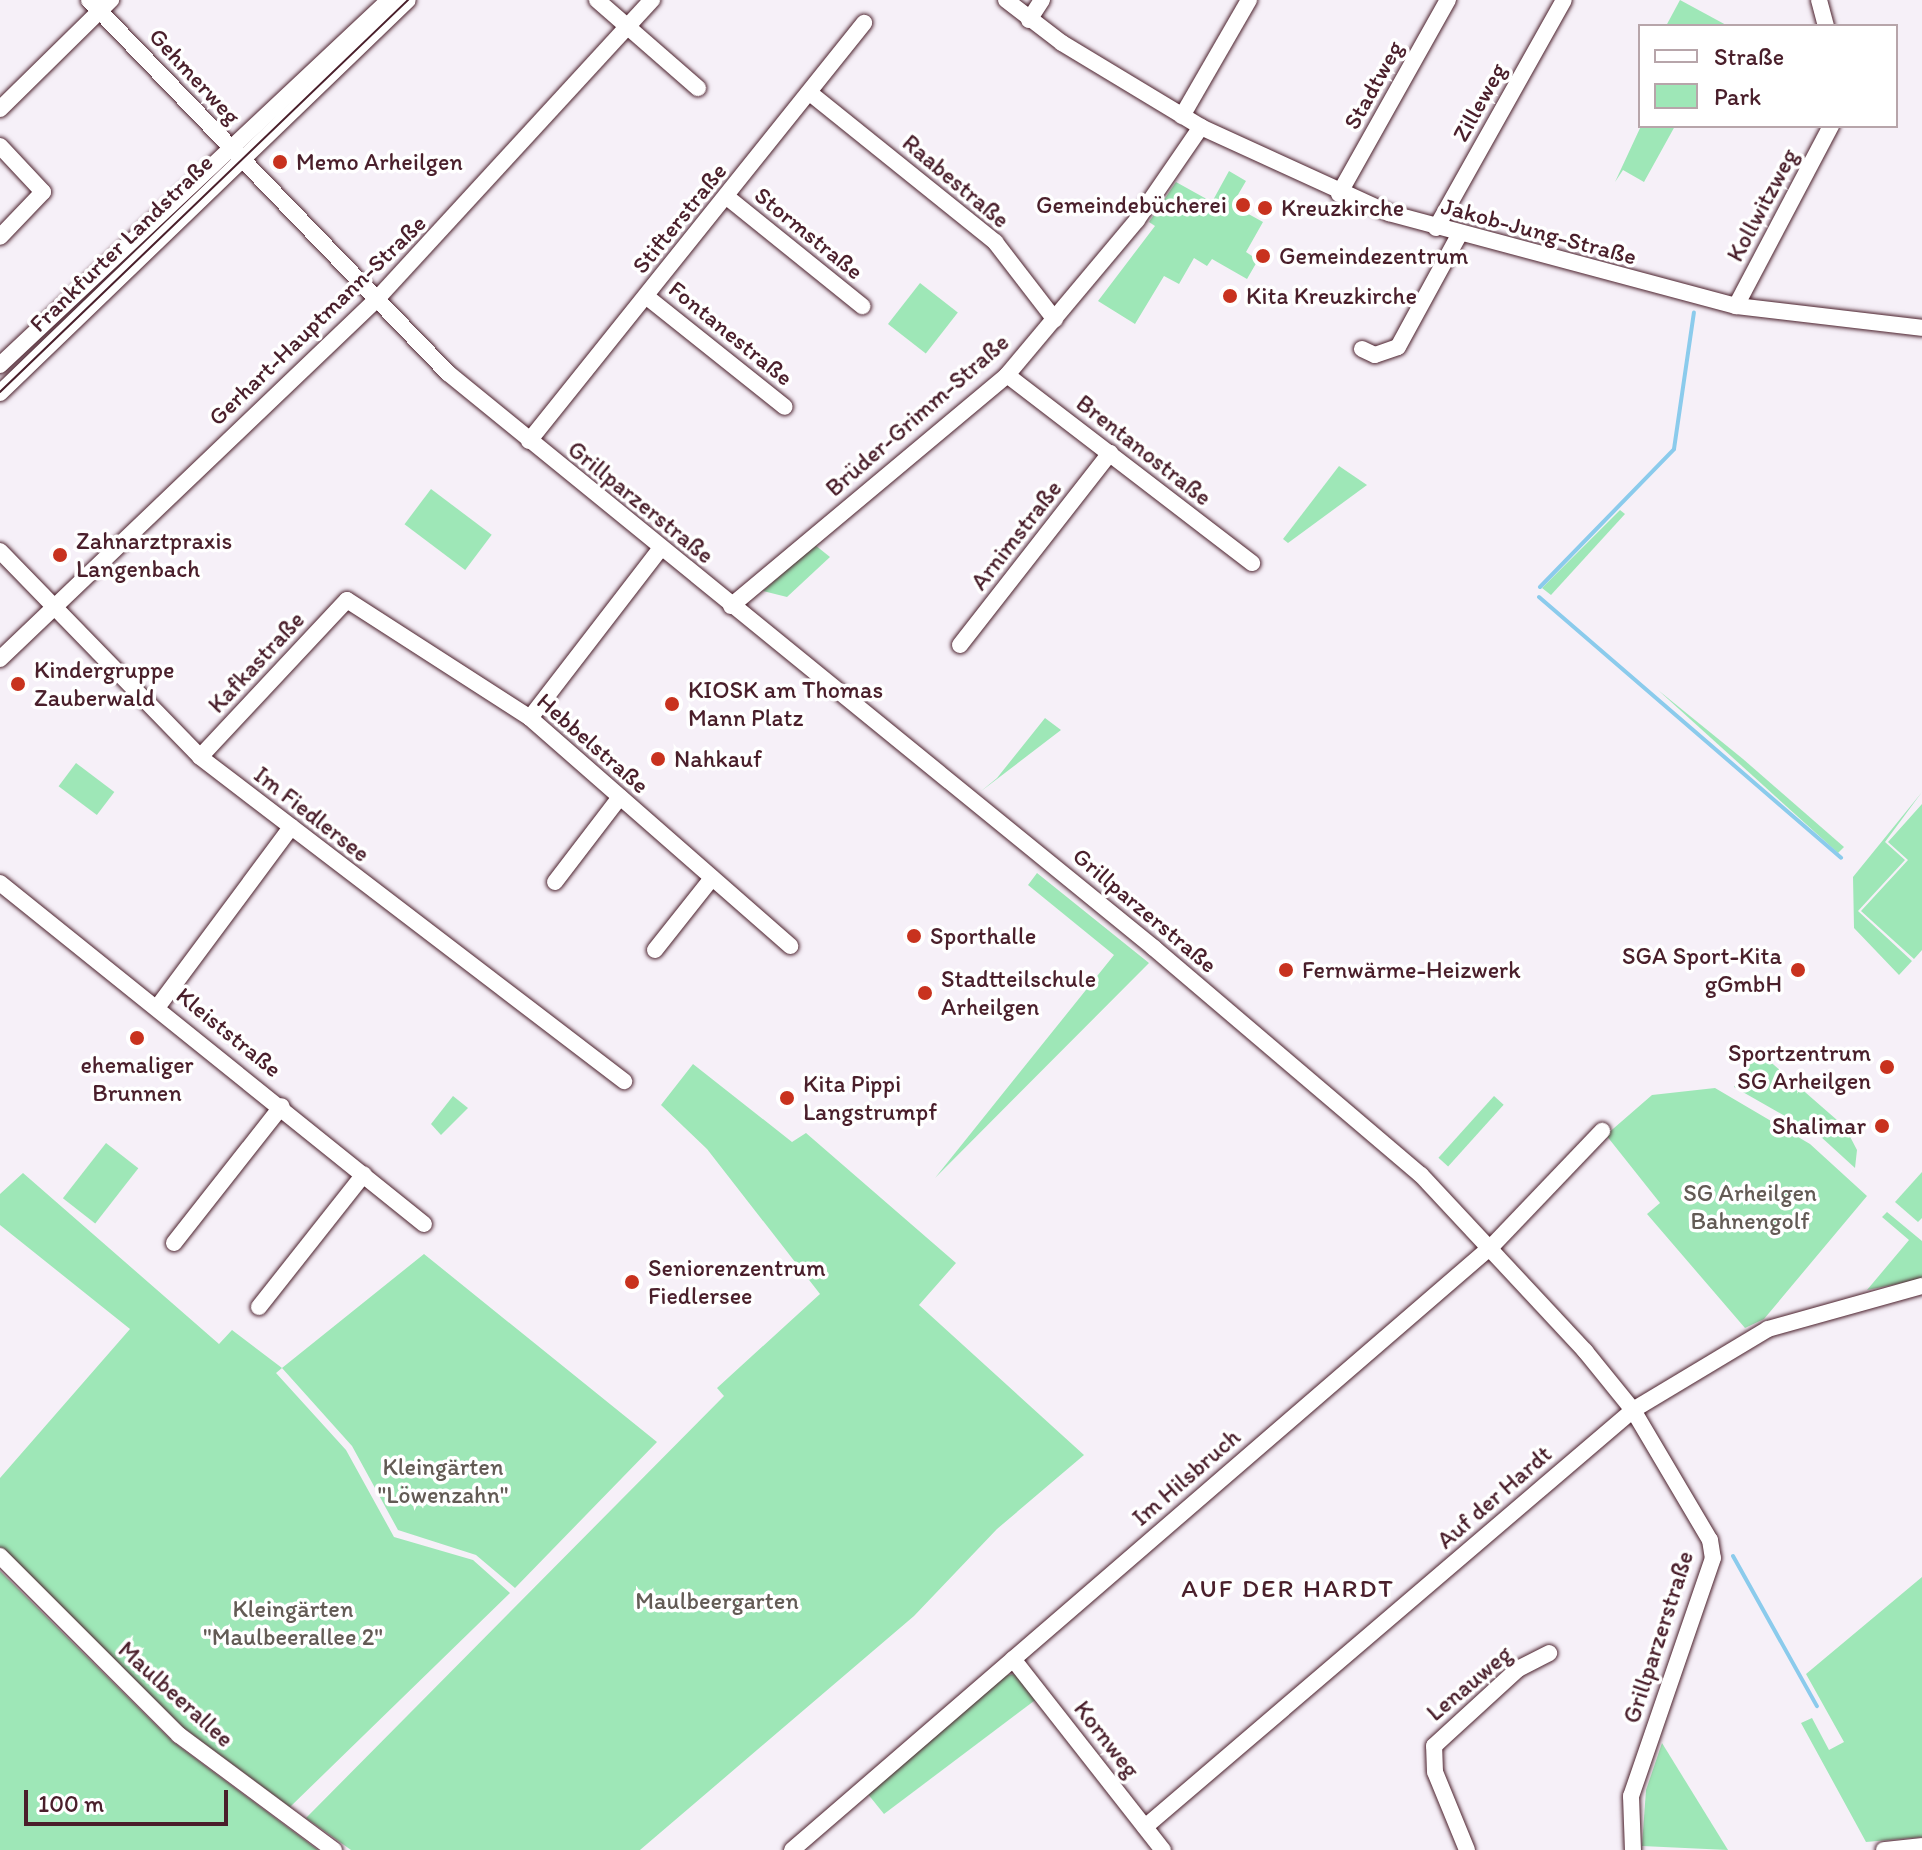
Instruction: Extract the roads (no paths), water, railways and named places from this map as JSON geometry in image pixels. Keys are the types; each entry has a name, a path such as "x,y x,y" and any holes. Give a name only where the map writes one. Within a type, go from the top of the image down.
{"street":[{"name":"Frankfurter Landstraße","path":"0,393 389,0"},
{"name":"Frankfurter Landstraße","path":"0,365 408,0"},
{"path":"597,0 698,88"},
{"name":"Gerhart-Hauptmann-Straße","path":"0,659 50,607 376,300 652,0"},
{"name":"Jakob-Jung-Straße","path":"1006,0 1029,20 1182,116 1339,194 1459,235 1736,306 1922,328"},
{"path":"1029,20 1042,0"},
{"path":"1182,116 1249,0"},
{"name":"Stadtweg","path":"1339,194 1448,0"},
{"name":"Zilleweg","path":"1436,228 1564,0"},
{"path":"1819,0 1825,24"},
{"name":"Gehmerweg","path":"100,4 236,156"},
{"path":"0,109 100,4"},
{"name":"Stifterstraße","path":"529,441 864,23"},
{"name":"Raabestraße","path":"810,93 995,242 1055,320"},
{"name":"Brüder-Grimm-Straße","path":"731,606 1007,375 1055,320 1201,127"},
{"name":"Kollwitzweg","path":"1736,306 1830,128"},
{"path":"0,146 43,192 0,237"},
{"name":"Grillparzerstraße","path":"236,156 376,300 529,441 1154,948 1493,1245 1633,1410 1710,1540 1713,1558 1631,1796 1633,1850"},
{"name":"Stormstraße","path":"727,197 862,306"},
{"path":"1362,349 1375,355 1398,347 1459,235"},
{"name":"Fontanestraße","path":"647,297 785,407"},
{"name":"Brentanostraße","path":"1007,375 1252,563"},
{"name":"Arnimstraße","path":"960,645 1110,453"},
{"path":"530,718 661,548"},
{"name":"Im Fiedlersee","path":"0,551 50,607 200,757 624,1081"},
{"name":"Hebbelstraße","path":"347,600 530,718 790,946"},
{"name":"Kafkastraße","path":"200,757 347,600"},
{"path":"555,882 620,797"},
{"path":"159,1005 291,827"},
{"path":"655,950 712,878"},
{"name":"Kleiststraße","path":"0,883 159,1005 424,1224"},
{"path":"174,1243 186,1215 282,1106"},
{"name":"Im Hilsbruch","path":"792,1850 1493,1245 1602,1131"},
{"path":"259,1307 364,1174"},
{"name":"Auf der Hardt","path":"1145,1827 1633,1410 1768,1329 1922,1286"},
{"name":"Maulbeerallee","path":"0,1556 179,1735 334,1850"},
{"name":"Lenauweg","path":"1467,1850 1435,1772 1434,1746 1518,1669 1549,1653"},
{"name":"Kornweg","path":"1013,1659 1163,1850"},
{"path":"1884,1850 1922,1846"}],"waterway":[{"path":"1540,587 1674,449 1694,312"},
{"path":"1539,597 1841,858"},
{"path":"1733,1556 1817,1706"}],"tram line":[{"path":"0,392 408,0"}],"place":[{"name":"Memo Arheilgen","path":"280,162"},
{"name":"Gemeindebücherei","path":"1243,205"},
{"name":"Kreuzkirche","path":"1265,208"},
{"name":"Gemeindezentrum","path":"1263,256"},
{"name":"Kita Kreuzkirche","path":"1230,296"},
{"name":"Zahnarztpraxis Langenbach","path":"60,555"},
{"name":"Kindergruppe Zauberwald","path":"18,684"},
{"name":"KIOSK am Thomas Mann Platz","path":"672,704"},
{"name":"Nahkauf","path":"658,759"},
{"name":"Sporthalle","path":"914,936"},
{"name":"Fernwärme-Heizwerk","path":"1286,970"},
{"name":"SGA Sport-Kita gGmbH","path":"1798,970"},
{"name":"Stadtteilschule Arheilgen","path":"925,993"},
{"name":"ehemaliger Brunnen","path":"137,1038"},
{"name":"Sportzentrum SG Arheilgen","path":"1887,1067"},
{"name":"Kita Pippi Langstrumpf","path":"787,1098"},
{"name":"Shalimar","path":"1882,1126"},
{"name":"Seniorenzentrum Fiedlersee","path":"632,1282"}],"district":[{"name":"AUF DER HARDT","path":"1288,1589"}],"park label":[{"name":"SG Arheilgen Bahnengolf","path":"1750,1207"},
{"name":"Kleingärten \"Löwenzahn\"","path":"443,1481"},
{"name":"Maulbeergarten","path":"717,1601"},
{"name":"Kleingärten \"Maulbeerallee 2\"","path":"293,1623"}]}
